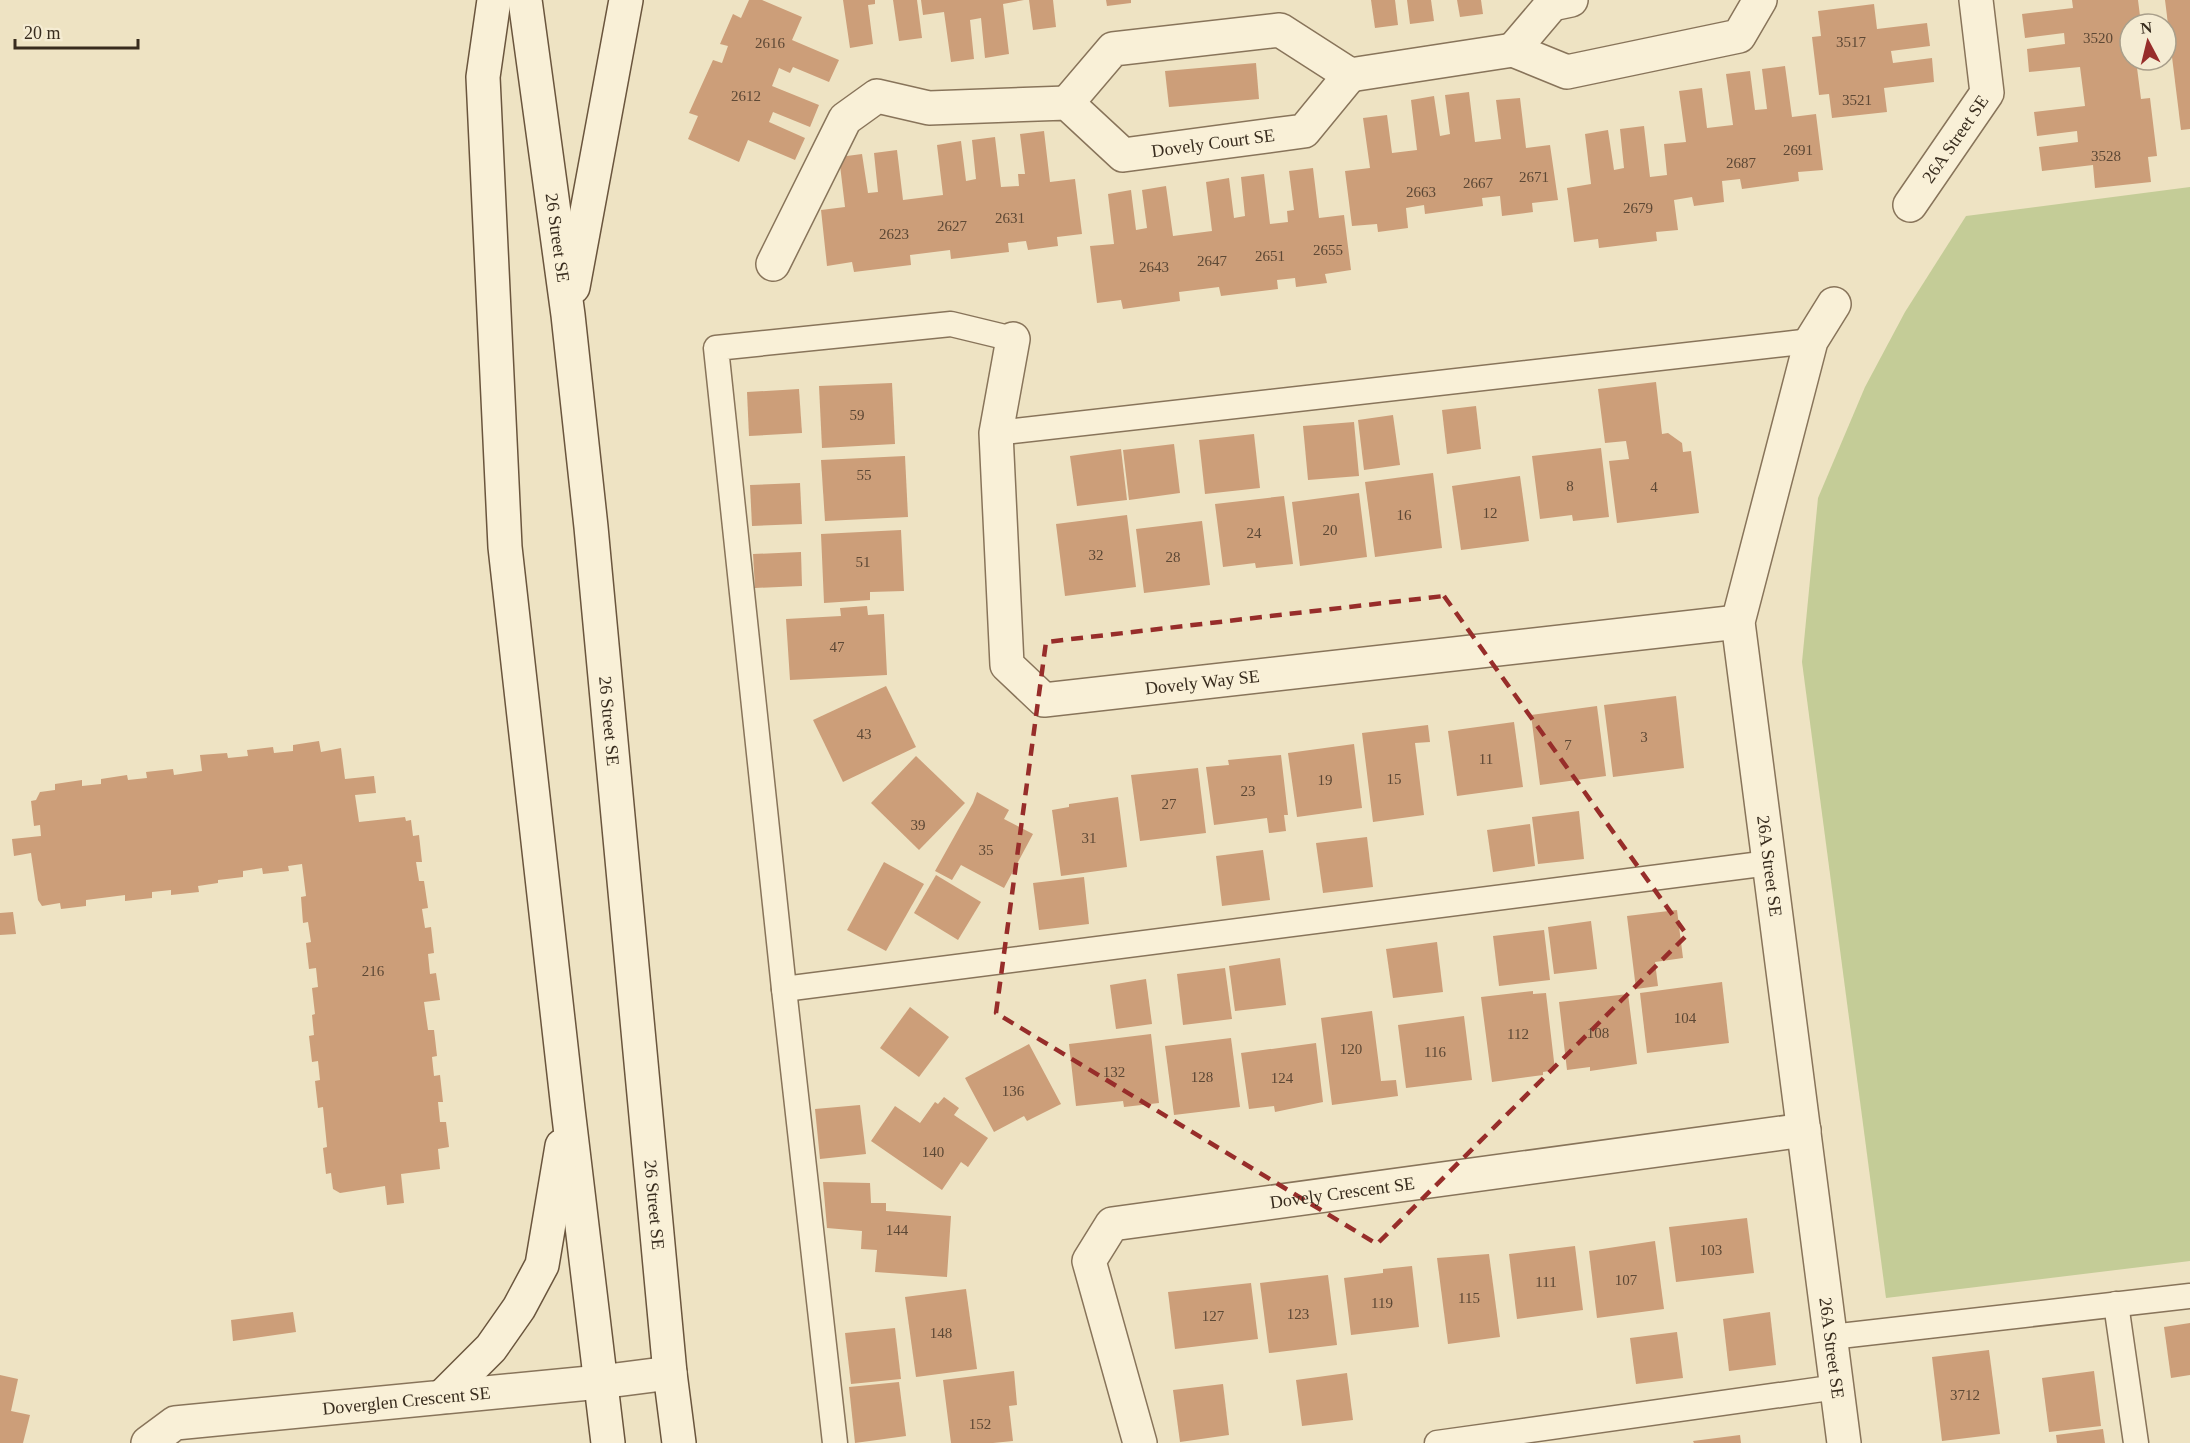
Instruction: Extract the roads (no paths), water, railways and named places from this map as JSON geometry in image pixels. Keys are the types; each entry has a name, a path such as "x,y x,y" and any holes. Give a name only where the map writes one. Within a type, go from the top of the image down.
{"street":[{"path":"494,0 483,77 505,547 608,1443"},
{"name":"26 Street SE","path":"525,0 568,315 592,539 670,1373 679,1443"},
{"path":"568,315 626,0"},
{"path":"1513,50 1552,4 1571,0"},
{"path":"773,264 845,119 877,96 929,108 1067,103 1113,49 1280,30 1350,75 1513,50 1567,72 1738,36 1760,0"},
{"name":"26A Street SE","path":"1910,205 1987,93 1976,0"},
{"name":"Dovely Court SE","path":"1067,103 1123,154 1304,131 1350,75"},
{"name":"26A Street SE","path":"1834,304 1811,341 1738,622 1844,1443"},
{"name":"Dovely Way SE","path":"1013,339 996,433 1007,665 1044,700 1738,622"},
{"path":"443,1396 491,1348 519,1308 542,1265 568,1109"},
{"name":"Dovely Crescent SE","path":"1140,1443 1089,1261 1112,1224 1804,1130"},
{"name":"Doverglen Crescent SE","path":"148,1443 175,1423 600,1382 670,1373"}],"lane":[{"path":"835,1443 716,348 951,324 1013,339"},
{"path":"996,433 1811,341"},
{"path":"784,989 1769,863"},
{"path":"1831,1337 2190,1296"},
{"path":"2116,1304 2136,1443"},
{"path":"1437,1443 1837,1387"}]}
